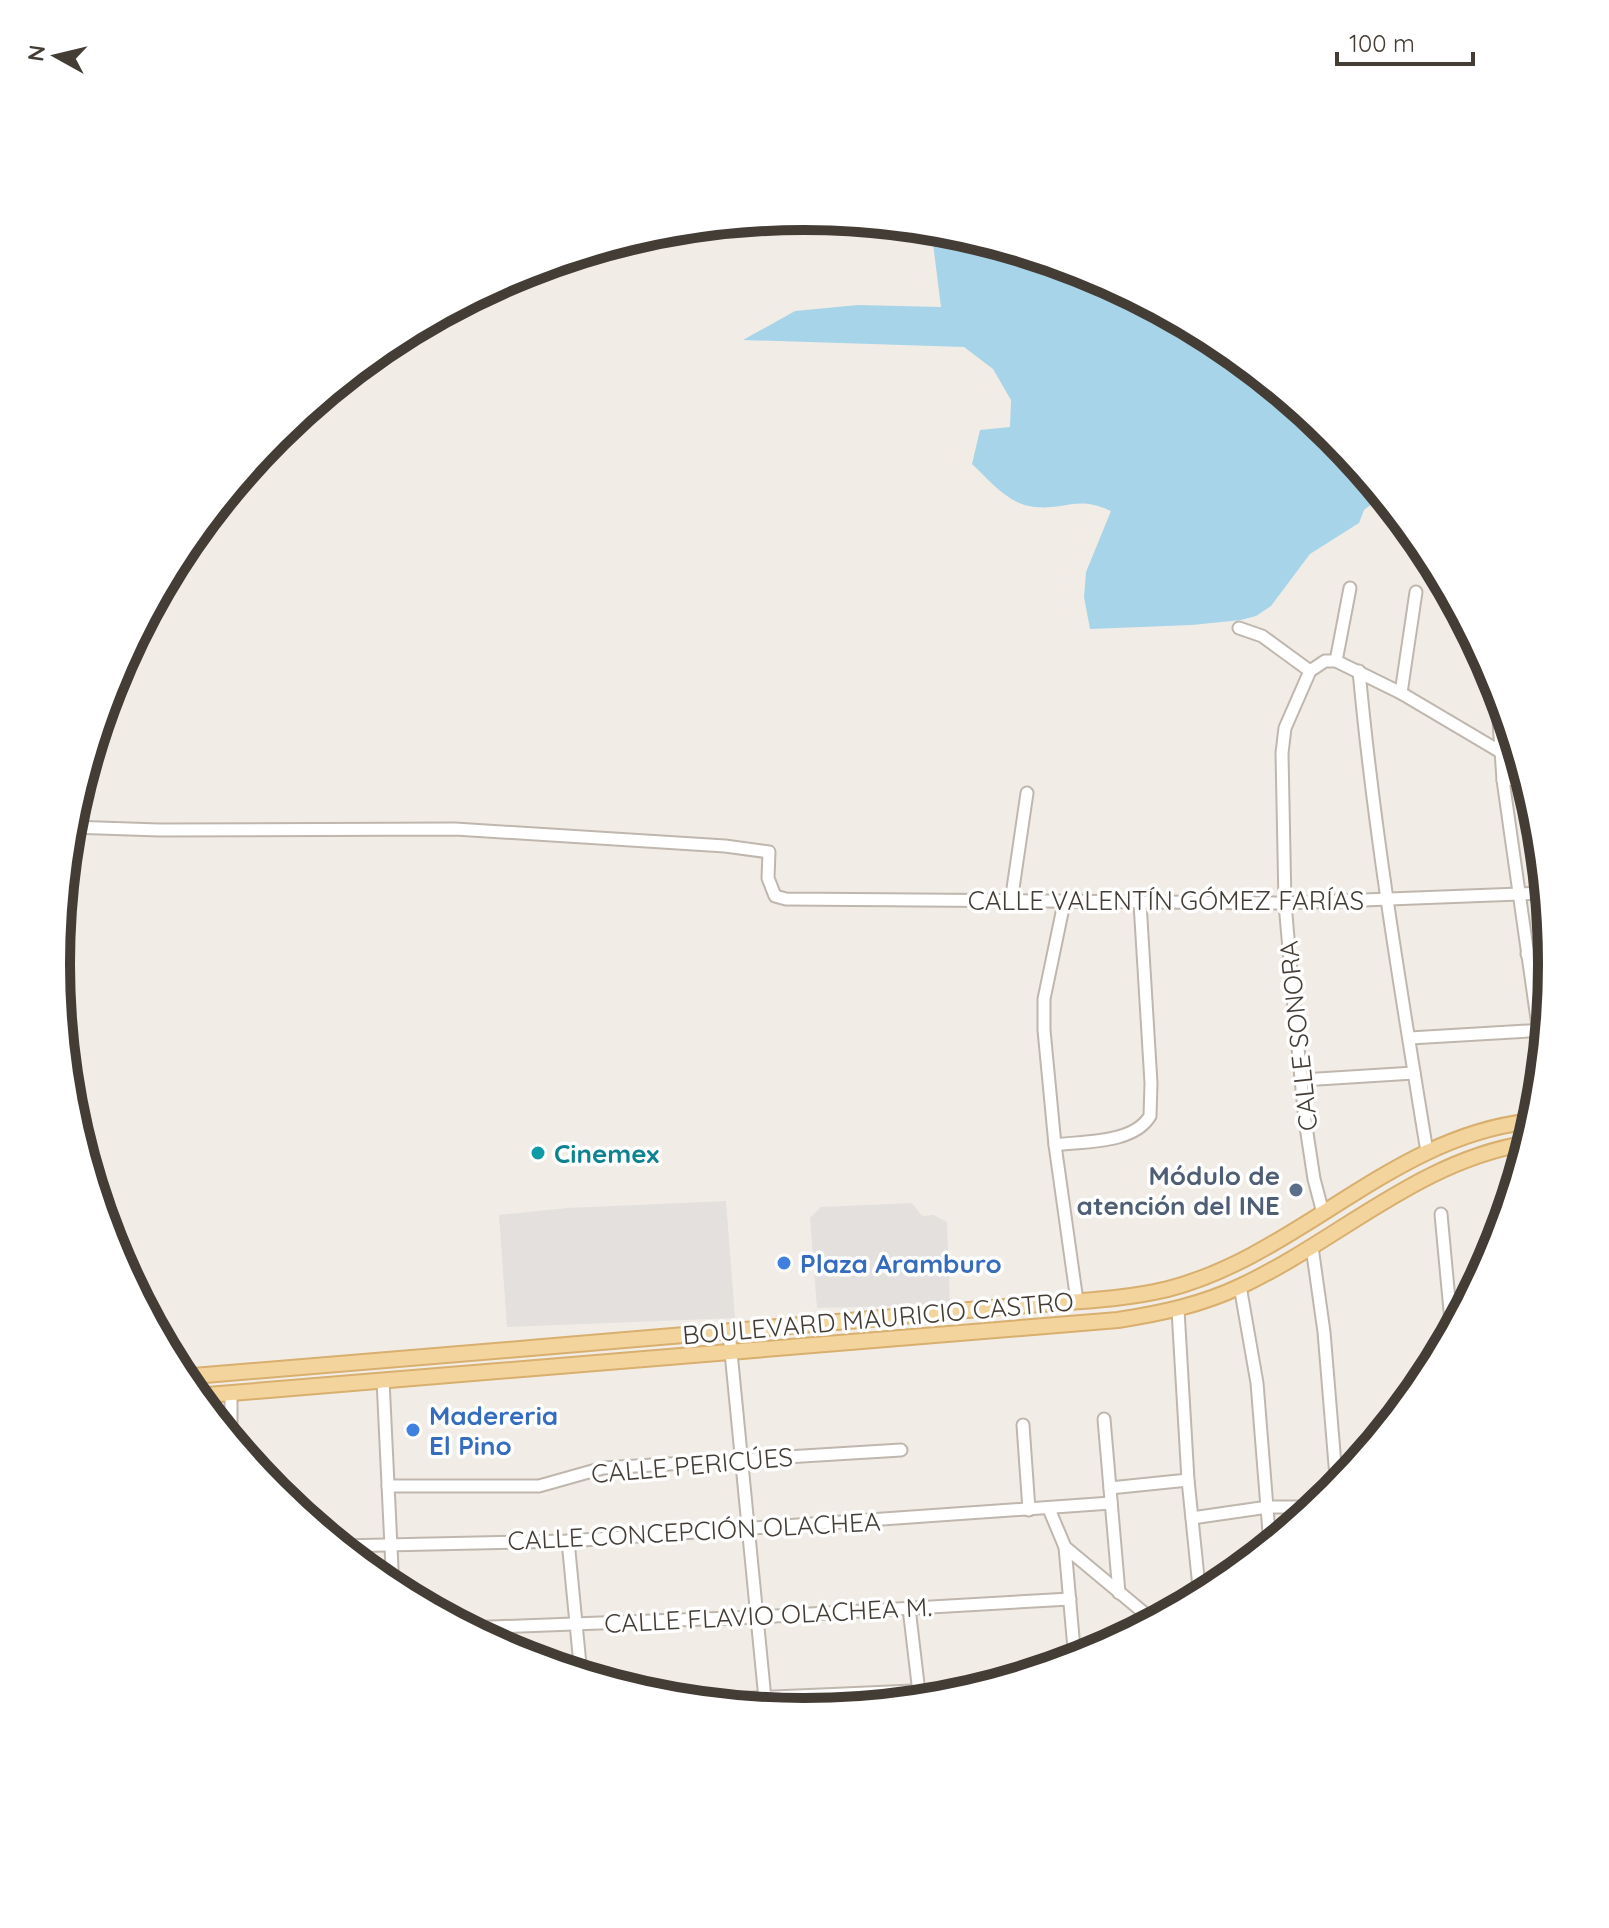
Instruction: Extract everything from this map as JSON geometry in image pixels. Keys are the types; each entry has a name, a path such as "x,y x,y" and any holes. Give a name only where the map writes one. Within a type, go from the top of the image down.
{"main road":[{"name":"BOULEVARD MAURICIO CASTRO","path":"197,1376 729,1332 1152,1292 1228,1268 1275,1244 1363,1187 1427,1152 1459,1138 1521,1123"},
{"name":"BOULEVARD MAURICIO CASTRO","path":"210,1395 1118,1320 1178,1310 1240,1286 1312,1247 1401,1190 1445,1167 1516,1146"},
{"path":"1003,1329 1024,1320 1038,1304"}],"street":[{"path":"1336,661 1350,588"},
{"path":"1401,693 1416,592"},
{"path":"1239,628 1262,636 1310,671 1318,664 1336,661 1359,671 1499,751"},
{"name":"CALLE SONORA","path":"1310,671 1293,707 1282,743 1285,903 1314,1179 1323,1213"},
{"path":"1359,671 1386,898 1427,1152"},
{"path":"1498,722 1499,751 1527,954 1537,1003"},
{"path":"1503,780 1515,779"},
{"path":"1011,902 1027,793"},
{"name":"CALLE VALENTÍN GÓMEZ FARÍAS","path":"83,827 455,829 725,846 769,852 769,885 775,896 786,899 1285,903 1535,893"},
{"path":"1064,903 1044,1013 1055,1145 1077,1301"},
{"path":"1055,1145 1111,1138 1134,1131 1146,1122 1152,1106 1140,903"},
{"path":"1527,954 1539,952"},
{"path":"1410,1038 1535,1030"},
{"path":"1302,1080 1414,1073"},
{"path":"1441,1214 1454,1306"},
{"path":"1312,1247 1324,1332 1335,1471"},
{"path":"1240,1286 1257,1383 1269,1532"},
{"path":"1178,1310 1188,1480 1199,1584"},
{"path":"729,1332 765,1697"},
{"path":"383,1380 392,1572"},
{"path":"231,1393 231,1422"},
{"path":"1104,1419 1119,1593"},
{"path":"1023,1425 1029,1510"},
{"name":"CALLE PERICÚES","path":"388,1486 539,1486 599,1468 901,1450"},
{"path":"1110,1488 1188,1480"},
{"name":"CALLE CONCEPCIÓN OLACHEA","path":"355,1545 568,1541 1111,1503"},
{"path":"1192,1518 1268,1507 1299,1507"},
{"path":"1049,1509 1065,1547 1074,1648"},
{"path":"568,1541 580,1663"},
{"path":"1065,1547 1145,1614"},
{"name":"CALLE FLAVIO OLACHEA M.","path":"489,1627 757,1617 1070,1599"},
{"path":"909,1608 919,1689"}],"shaded area":[{"path":"726,1201 735,1318 507,1327 499,1215 567,1208"},
{"path":"912,1203 922,1216 934,1215 947,1222 950,1305 817,1308 810,1218 821,1207"}],"water":[{"path":"933,241 1041,268 1086,285 1172,328 1252,381 1324,445 1375,502 1364,510 1359,523 1310,554 1271,606 1256,616 1192,625 1090,629 1084,597 1086,572 1111,511 1089,504 1035,507 1017,502 1000,491 972,464 980,430 1010,427 1011,400 993,369 964,347 743,340 795,311 858,305 941,307"}],"place":[{"name":"Cinemex","path":"538,1153"},
{"name":"Módulo de atención del INE","path":"1296,1190"},
{"name":"Plaza Aramburo","path":"784,1263"},
{"name":"Madereria El Pino","path":"413,1430"}]}
